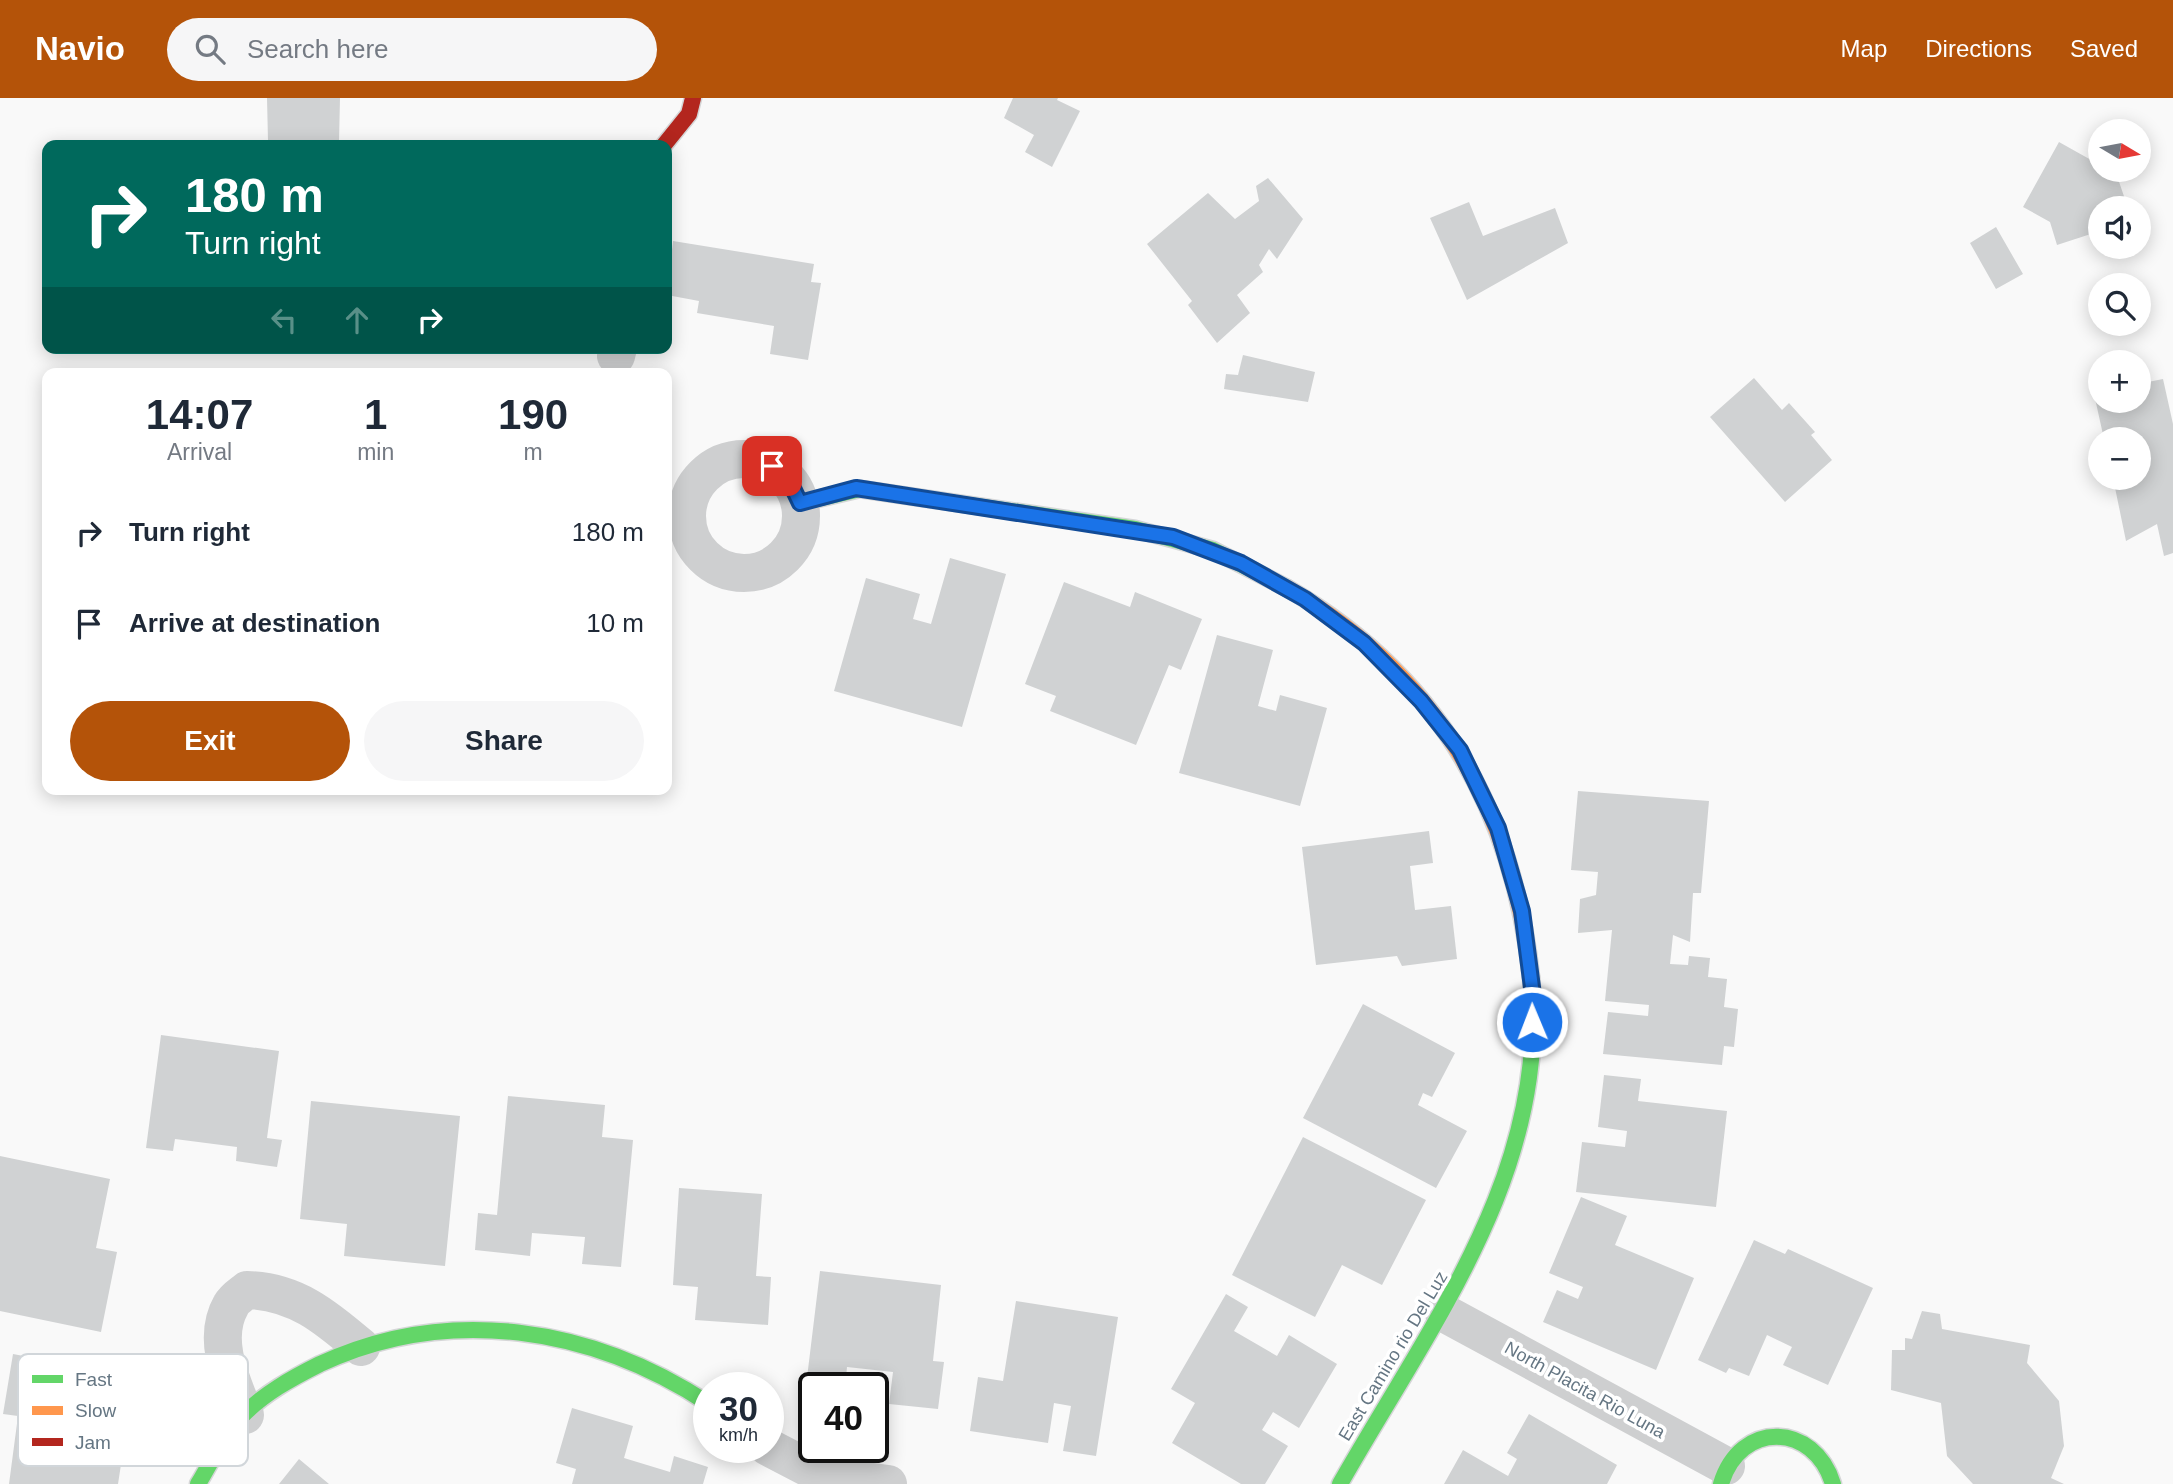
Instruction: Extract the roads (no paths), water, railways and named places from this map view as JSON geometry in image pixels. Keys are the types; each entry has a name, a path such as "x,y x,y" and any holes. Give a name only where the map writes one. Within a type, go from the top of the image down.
{"street":[{"path":"668,140 689,114 693,98"},
{"name":"East Camino rio Del Luz","path":"800,503 856,488 1173,537 1241,563 1305,599 1364,643 1421,701 1460,750 1498,828 1522,911 1533,995 1531,1074 1515,1154 1480,1242 1444,1313 1340,1484"},
{"path":"223,1354 224,1333 231,1304 247,1290 268,1290 296,1299 319,1312 361,1347"},
{"name":"North Placita Rio Luna","path":"1444,1313 1723,1475"},
{"path":"248,1412 276,1387 333,1356 402,1333 474,1325 547,1336 608,1353 693,1396"},
{"path":"1723,1475 1748,1444 1763,1438 1782,1436 1804,1443 1821,1457 1833,1484"},
{"path":"784,1455 822,1475 888,1484"},
{"path":"198,1484 209,1466"}]}
